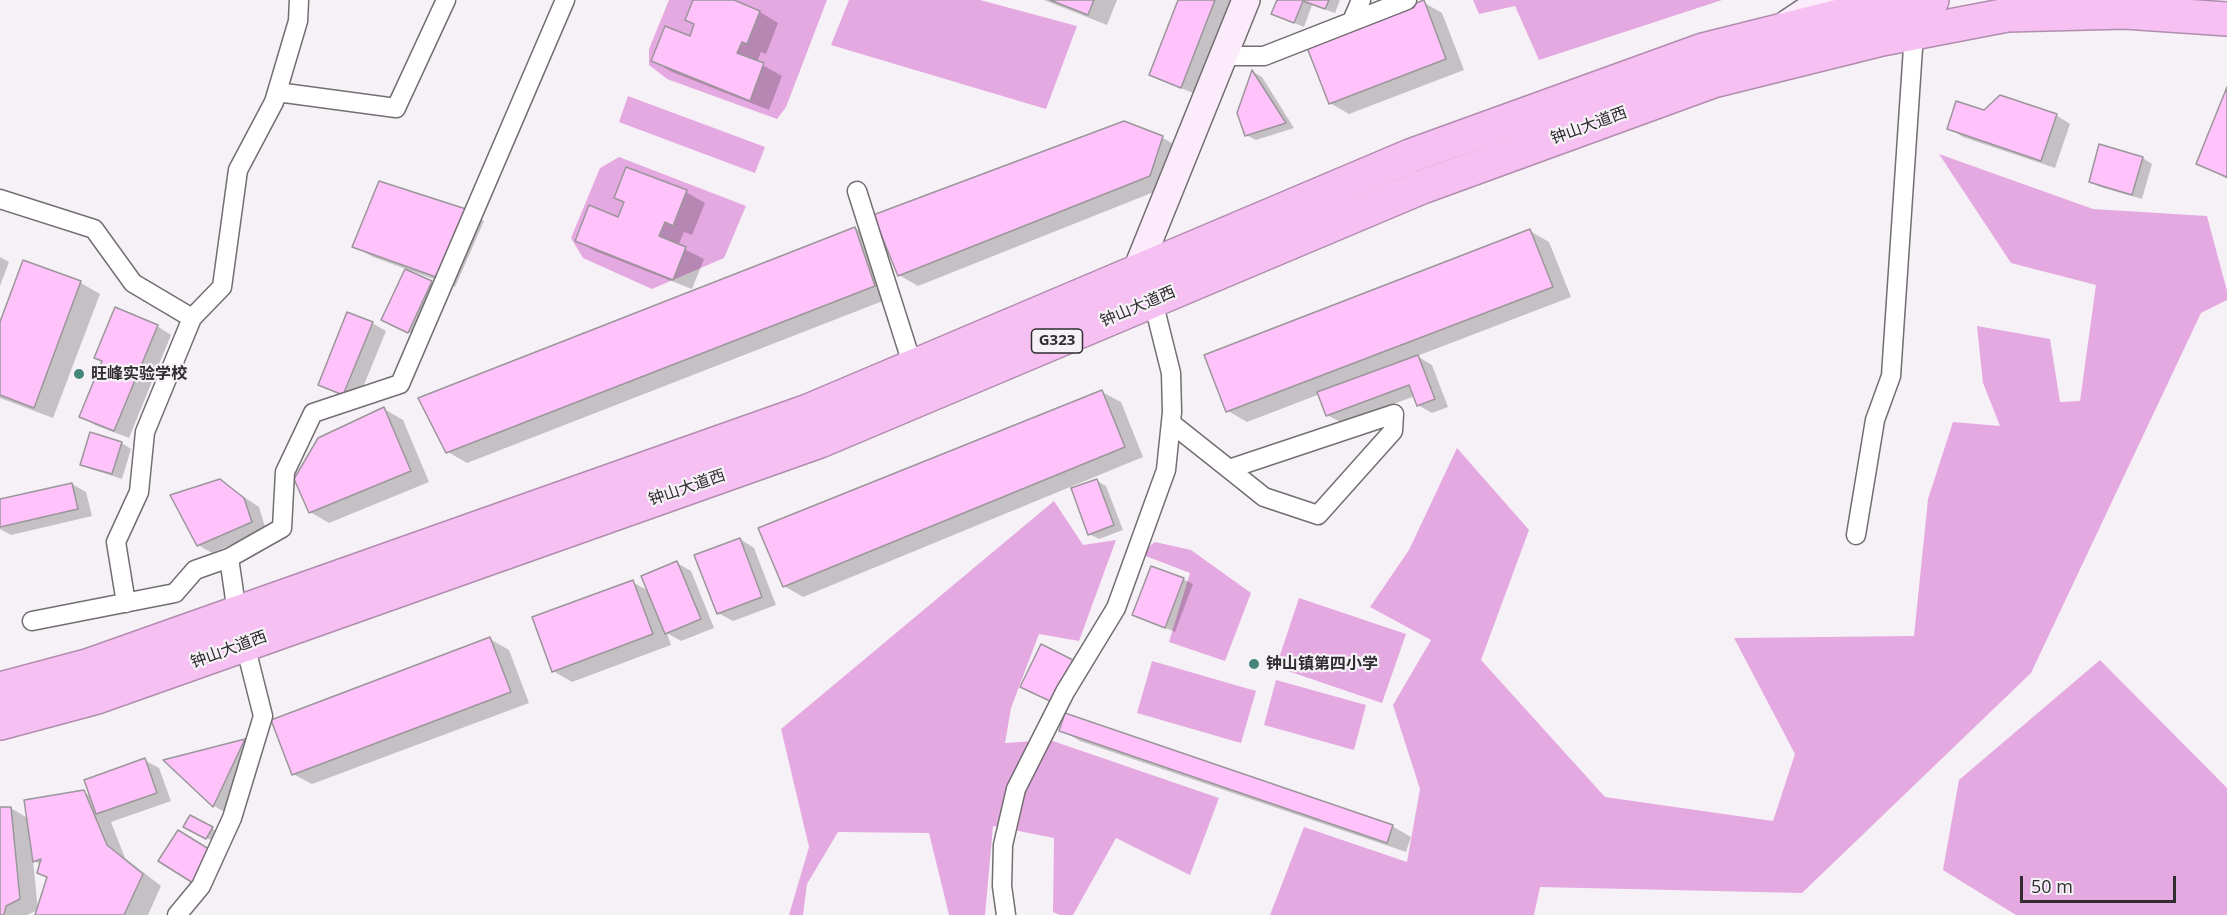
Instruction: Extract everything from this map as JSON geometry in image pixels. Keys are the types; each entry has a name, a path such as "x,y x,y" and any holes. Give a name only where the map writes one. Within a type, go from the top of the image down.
{"highway":[{"name":"钟山大道西","path":"0,689 87,666 797,415 1410,156 1703,50 1875,7 1932,0"},
{"name":"钟山大道西","path":"0,723 97,697 820,441 1422,187 1713,81 1914,33 2007,15 2118,4 2227,20"}],"street":[{"path":"126,603 116,542 139,492 145,432 192,318 222,287 238,170 274,102 298,21 298,0"},
{"path":"277,92 396,108 446,0"},
{"path":"32,621 175,593 195,570 229,558 282,528 285,472 313,413 400,384 565,0"},
{"path":"1006,915 1002,886 1003,845 1016,789 1065,692 1116,608 1166,470 1171,423 1171,373 1153,301 1136,272 1246,0"},
{"path":"1352,21 1361,0"},
{"path":"1223,56 1264,56 1407,0"},
{"path":"1777,31 1823,0"},
{"path":"1856,535 1875,420 1891,376 1914,33"},
{"path":"857,191 923,398"},
{"path":"0,199 94,229 133,283 192,318"},
{"path":"1171,423 1264,497 1318,515 1393,431 1394,414 1229,469"},
{"path":"177,915 201,886 232,818 263,716 237,613 229,558"}],"shaded area":[{"path":"669,0 827,0 786,107 777,119 667,79 649,65 649,49"},
{"path":"849,0 980,0 1077,26 1046,109 831,45"},
{"path":"1473,0 1722,0 1539,60 1515,6 1479,14"},
{"path":"628,96 765,147 755,173 619,122"},
{"path":"1939,154 2093,209 2207,216 2227,291 2227,300 2201,313 2031,673 1802,893 1540,887 1534,915 1270,915 1304,827 1407,862 1420,789 1393,705 1431,640 1370,607 1409,550 1457,448 1529,530 1481,660 1605,797 1773,821 1795,754 1734,638 1914,636 1928,499 1953,422 2000,426 1983,383 1977,326 2050,339 2060,402 2080,401 2096,285 2011,263"},
{"path":"619,157 746,206 724,258 652,289 583,258 571,238 600,168"},
{"path":"1054,501 1083,545 1116,540 1079,641 1039,634 1011,708 1005,743 1050,740 1219,798 1190,875 1116,838 1073,915 1060,915 1053,912 1054,838 993,826 985,915 949,915 929,833 838,832 807,884 803,915 789,915 809,847 781,729"},
{"path":"1155,542 1191,550 1251,593 1225,661 1169,642 1190,573 1143,555 1146,549"},
{"path":"1299,598 1406,634 1382,703 1276,667"},
{"path":"2100,660 2227,788 2227,915 2016,915 1943,870 1959,780"},
{"path":"1152,661 1256,691 1241,743 1137,713"},
{"path":"1276,680 1366,705 1354,750 1264,725"}],"building":[{"path":"693,0 734,0 760,11 747,44 742,42 737,53 764,63 750,101 651,61 665,26 690,36 694,24 685,20"},
{"path":"1050,0 1094,0 1088,15"},
{"path":"1178,0 1215,0 1181,88 1149,75"},
{"path":"1277,0 1329,0 1325,9 1303,1 1294,23 1271,14"},
{"path":"1424,0 1446,59 1329,104 1306,45"},
{"path":"1252,70 1286,123 1245,136 1237,113"},
{"path":"2227,87 2227,177 2196,164"},
{"path":"2000,95 2057,114 2041,161 1947,129 1956,101 1984,110"},
{"path":"1124,121 1163,136 1150,176 898,276 873,215"},
{"path":"2099,144 2143,157 2132,195 2089,182"},
{"path":"626,167 687,190 673,226 665,222 659,236 686,247 673,280 575,241 589,205 618,217 624,202 614,198"},
{"path":"379,181 466,209 436,277 352,247"},
{"path":"855,227 875,286 446,453 418,398"},
{"path":"1530,229 1553,287 1226,412 1204,355"},
{"path":"23,260 81,281 34,408 0,395 0,322"},
{"path":"405,269 432,281 408,333 381,320"},
{"path":"115,307 158,325 114,431 79,417 102,361 94,358"},
{"path":"347,312 373,322 343,395 318,385"},
{"path":"1418,355 1435,399 1417,406 1409,385 1326,416 1317,392"},
{"path":"1102,390 1125,447 783,587 758,528"},
{"path":"384,407 411,471 309,513 294,479 318,438"},
{"path":"90,432 122,442 112,474 80,465"},
{"path":"220,479 244,498 252,522 197,546 170,495"},
{"path":"1097,479 1114,525 1088,535 1071,488"},
{"path":"72,483 78,509 0,527 0,499"},
{"path":"740,538 762,597 717,614 694,555"},
{"path":"677,561 701,619 665,634 641,576"},
{"path":"1151,566 1184,578 1165,628 1132,615"},
{"path":"633,580 653,634 552,672 532,617"},
{"path":"490,637 511,692 292,775 271,720"},
{"path":"1041,644 1073,660 1052,702 1020,687"},
{"path":"1065,713 1393,825 1387,843 1059,731"},
{"path":"245,739 213,807 163,760"},
{"path":"145,758 157,793 96,814 84,780"},
{"path":"84,790 107,845 143,874 124,915 35,915 47,877 37,873 41,859 33,862 24,800"},
{"path":"0,807 11,807 20,899 6,906 4,915 0,915"},
{"path":"190,815 213,827 206,839 183,827"},
{"path":"178,830 212,851 193,883 158,861"}],"place":[{"name":"旺峰实验学校","path":"79,374"},
{"name":"钟山镇第四小学","path":"1254,664"}]}
